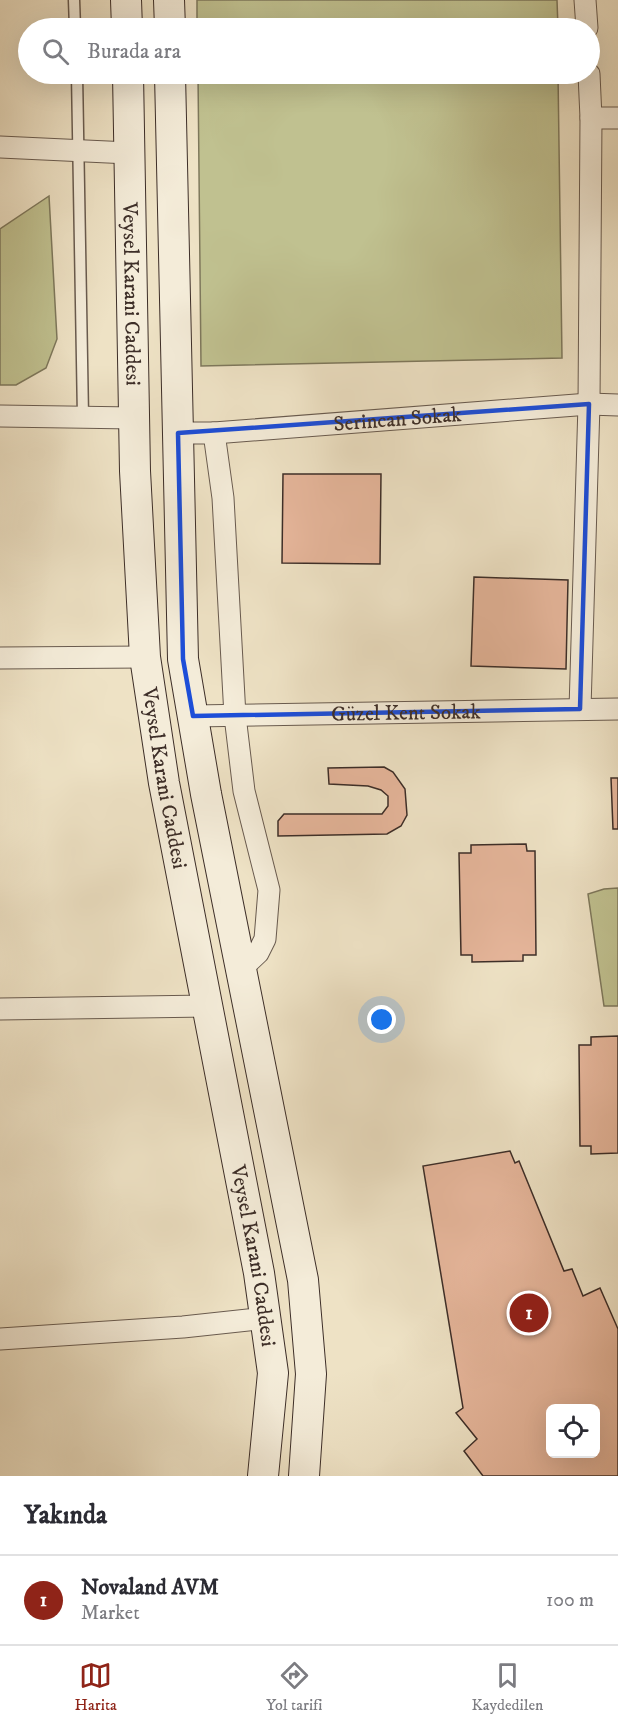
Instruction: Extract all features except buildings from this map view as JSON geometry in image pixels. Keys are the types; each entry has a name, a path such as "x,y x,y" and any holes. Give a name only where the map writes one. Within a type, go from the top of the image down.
{"main road":[{"path":"126,0 127,18"},
{"path":"169,0 170,18"},
{"name":"Veysel Karani Caddesi","path":"128,84 134,418 145,657 164,783 266,1318 273,1373 263,1476"},
{"name":"Veysel Karani Caddesi","path":"170,84 183,660 303,1280 311,1374 304,1476"}],"street":[{"path":"585,0 586,18"},
{"path":"580,710 589,404 589,84"},
{"path":"591,118 618,118"},
{"path":"0,147 129,153"},
{"name":"Serincan Sokak","path":"178,433 214,433 589,404 618,405"},
{"path":"0,416 134,418"},
{"path":"214,433 223,498 235,716 244,791 269,890 265,939 258,953 241,969"},
{"path":"0,658 145,657"},
{"name":"Güzel Kent Sokak","path":"193,716 618,709"},
{"path":"0,1009 208,1006"},
{"path":"0,1339 183,1327 266,1318"}],"lane":[{"path":"75,0 75,18"},
{"path":"77,84 83,417"}],"highlighted area":[{"path":"589,404 580,709 193,716 183,659 178,433"}],"green space":[{"path":"197,0 557,0 558,18 197,18"},
{"path":"198,84 558,84 562,358 201,366"},
{"path":"49,196 57,339 46,368 16,385 0,385 0,229"},
{"path":"618,888 618,1006 604,1006 588,894"}],"place":[{"name":"Novaland AVM","path":"529,1313"}]}
